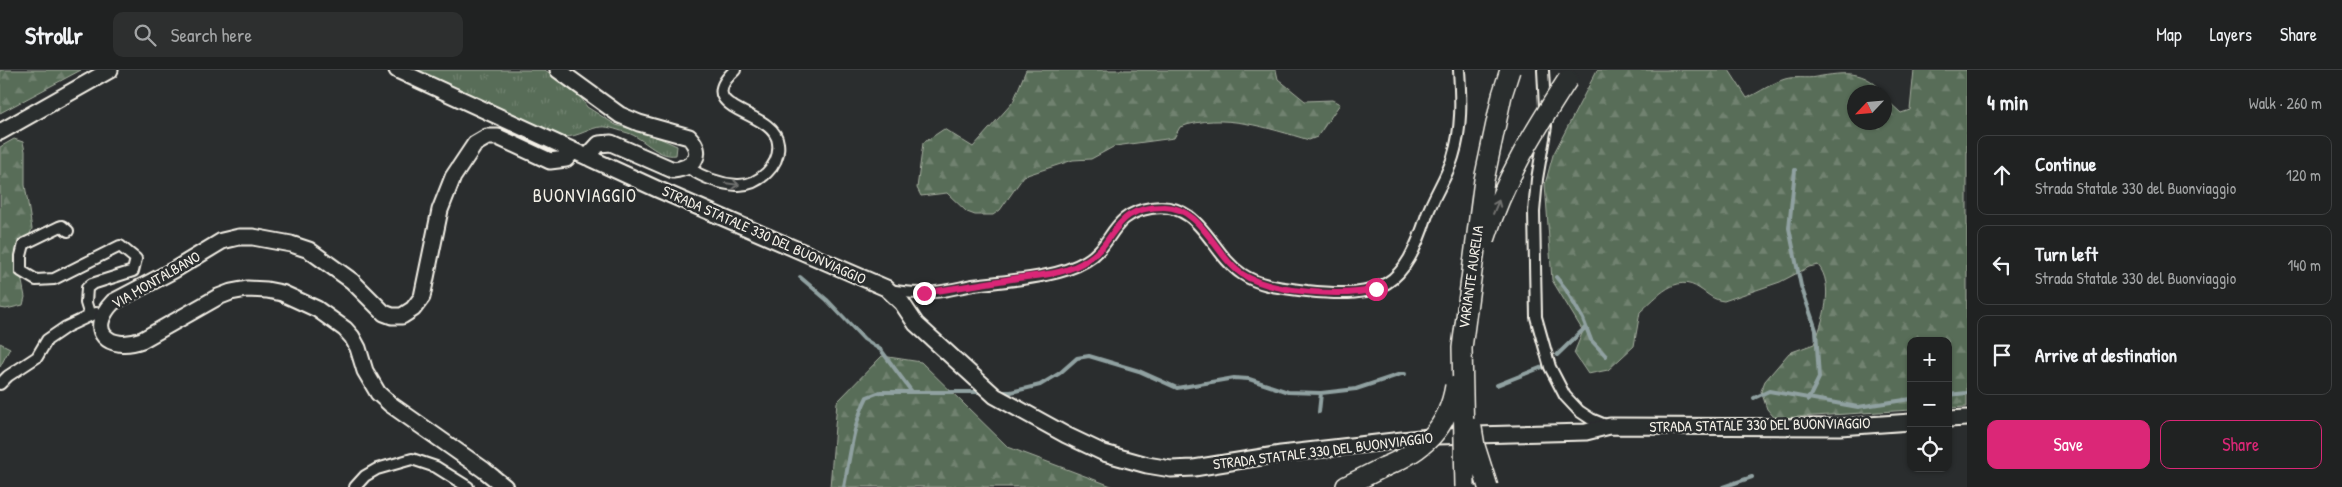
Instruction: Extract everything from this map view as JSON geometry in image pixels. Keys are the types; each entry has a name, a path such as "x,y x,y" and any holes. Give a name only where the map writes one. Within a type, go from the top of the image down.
{"highway":[{"name":"VARIANTE AURELIA","path":"1466,487 1462,348 1484,180 1502,95 1510,70"},
{"path":"1470,287 1490,223 1510,174 1538,124 1572,74"},
{"path":"1348,486 1406,458 1423,446 1446,418 1453,398 1462,348"},
{"path":"1462,348 1467,404 1475,446 1488,487"},
{"path":"1348,486 1368,487"}],"main road":[{"path":"0,132 110,70"},
{"name":"STRADA STATALE 330 DEL BUONVIAGGIO","path":"397,70 573,151 886,288 902,303 916,324 996,396 1066,436 1104,453 1147,465 1171,469 1194,468 1281,454 1437,436 1586,432 1610,426 1840,427 1907,422"},
{"path":"558,70 620,115 639,123 689,137 697,151 695,159 687,167 673,170 611,143 599,144 587,157"},
{"name":"VIA MONTALBANO","path":"505,487 390,404 371,385 358,348 345,328 295,297 267,290 231,292 218,297 142,340 129,344 112,342 103,334 101,321 106,309 113,302 174,270 222,241 239,236 292,244 309,250 352,280 384,313 392,316 402,316 413,309 422,297 440,210 454,177 475,144 487,137 498,137 550,160 566,159 573,151"},
{"path":"1952,420 1967,418"}],"street":[{"path":"687,167 707,178 744,185 762,176 774,165 778,143 771,127 756,118 734,109 724,99 722,86 735,70"},
{"name":"STRADA STATALE 330 DEL BUONVIAGGIO","path":"886,288 924,293 1061,271 1092,256 1116,226 1125,218 1138,211 1166,207 1182,212 1197,222 1223,256 1241,274 1255,281 1275,286 1326,293 1345,294 1376,289 1396,276 1414,252 1430,206 1453,158 1462,106 1459,70"},
{"name":"STRADA STATALE 330 DEL BUONVIAGGIO","path":"1543,70 1546,126 1537,179 1534,212 1536,317 1550,367 1565,396 1579,411 1591,419 1610,426"},
{"path":"68,232 62,226 24,244 21,256 22,271 36,280 54,279 120,246 136,259 133,271 92,284 87,288 86,303 90,316"},
{"path":"0,384 8,376 37,358 47,340 66,327 106,309"},
{"path":"355,487 365,476 378,469 412,459 436,467 468,487"}],"green space":[{"path":"0,70 81,70 0,113"},
{"path":"414,70 545,70 578,93 587,107 616,125 650,134 677,146 676,155 663,154 628,133 607,127 597,127 564,137"},
{"path":"1026,70 1276,70 1278,79 1305,101 1332,100 1340,104 1317,137 1309,140 1245,123 1213,121 1180,127 1174,138 1115,146 1091,159 1073,160 1024,176 1000,210 993,215 975,215 967,212 947,193 921,196 917,188 923,143 944,129 973,147 1013,102"},
{"path":"1597,70 1729,70 1747,98 1775,83 1789,78 1854,74 1876,85 1847,85 1847,130 1892,130 1892,105 1901,113 1910,110 1914,70 1967,70 1967,407 1952,408 1952,337 1907,337 1907,410 1781,418 1773,416 1767,409 1761,391 1765,381 1789,353 1814,344 1824,315 1827,293 1826,283 1818,265 1809,267 1780,282 1724,301 1714,298 1691,284 1683,283 1667,288 1640,312 1634,346 1608,370 1588,374 1574,353 1583,331 1552,280 1545,184 1553,155"},
{"path":"14,139 23,142 25,151 25,185 32,229 18,261 25,297 23,305 6,309 0,308 0,147"},
{"path":"0,343 10,348 0,367"},
{"path":"882,356 921,362 1008,447 1114,487 830,487 837,402"}],"waterway":[{"path":"1795,170 1789,228 1801,286 1816,330 1819,378 1808,400"},
{"path":"800,277 827,300 864,339 881,350 912,392"},
{"path":"1556,277 1565,288 1583,319 1591,340 1606,356"},
{"path":"1557,355 1585,328"},
{"path":"1000,392 1011,392 1040,385 1060,373 1077,358 1089,356 1139,371 1177,388 1234,378 1249,379 1288,392 1321,393 1356,389 1405,374"},
{"path":"1497,385 1545,366"},
{"path":"1754,398 1769,391 1858,407 1907,400"},
{"path":"844,487 855,429 867,397 880,392 983,392"},
{"path":"1319,412 1321,393"},
{"path":"1952,395 1967,393"},
{"path":"1723,487 1752,477"}],"district":[{"name":"BUONVIAGGIO","path":"585,196"}],"route":[{"path":"924,293 1061,271 1074,267 1087,261 1097,252 1116,226 1125,218 1138,211 1166,207 1182,212 1197,222 1223,256 1241,274 1255,281 1267,285 1326,293 1345,294 1376,289"}]}
